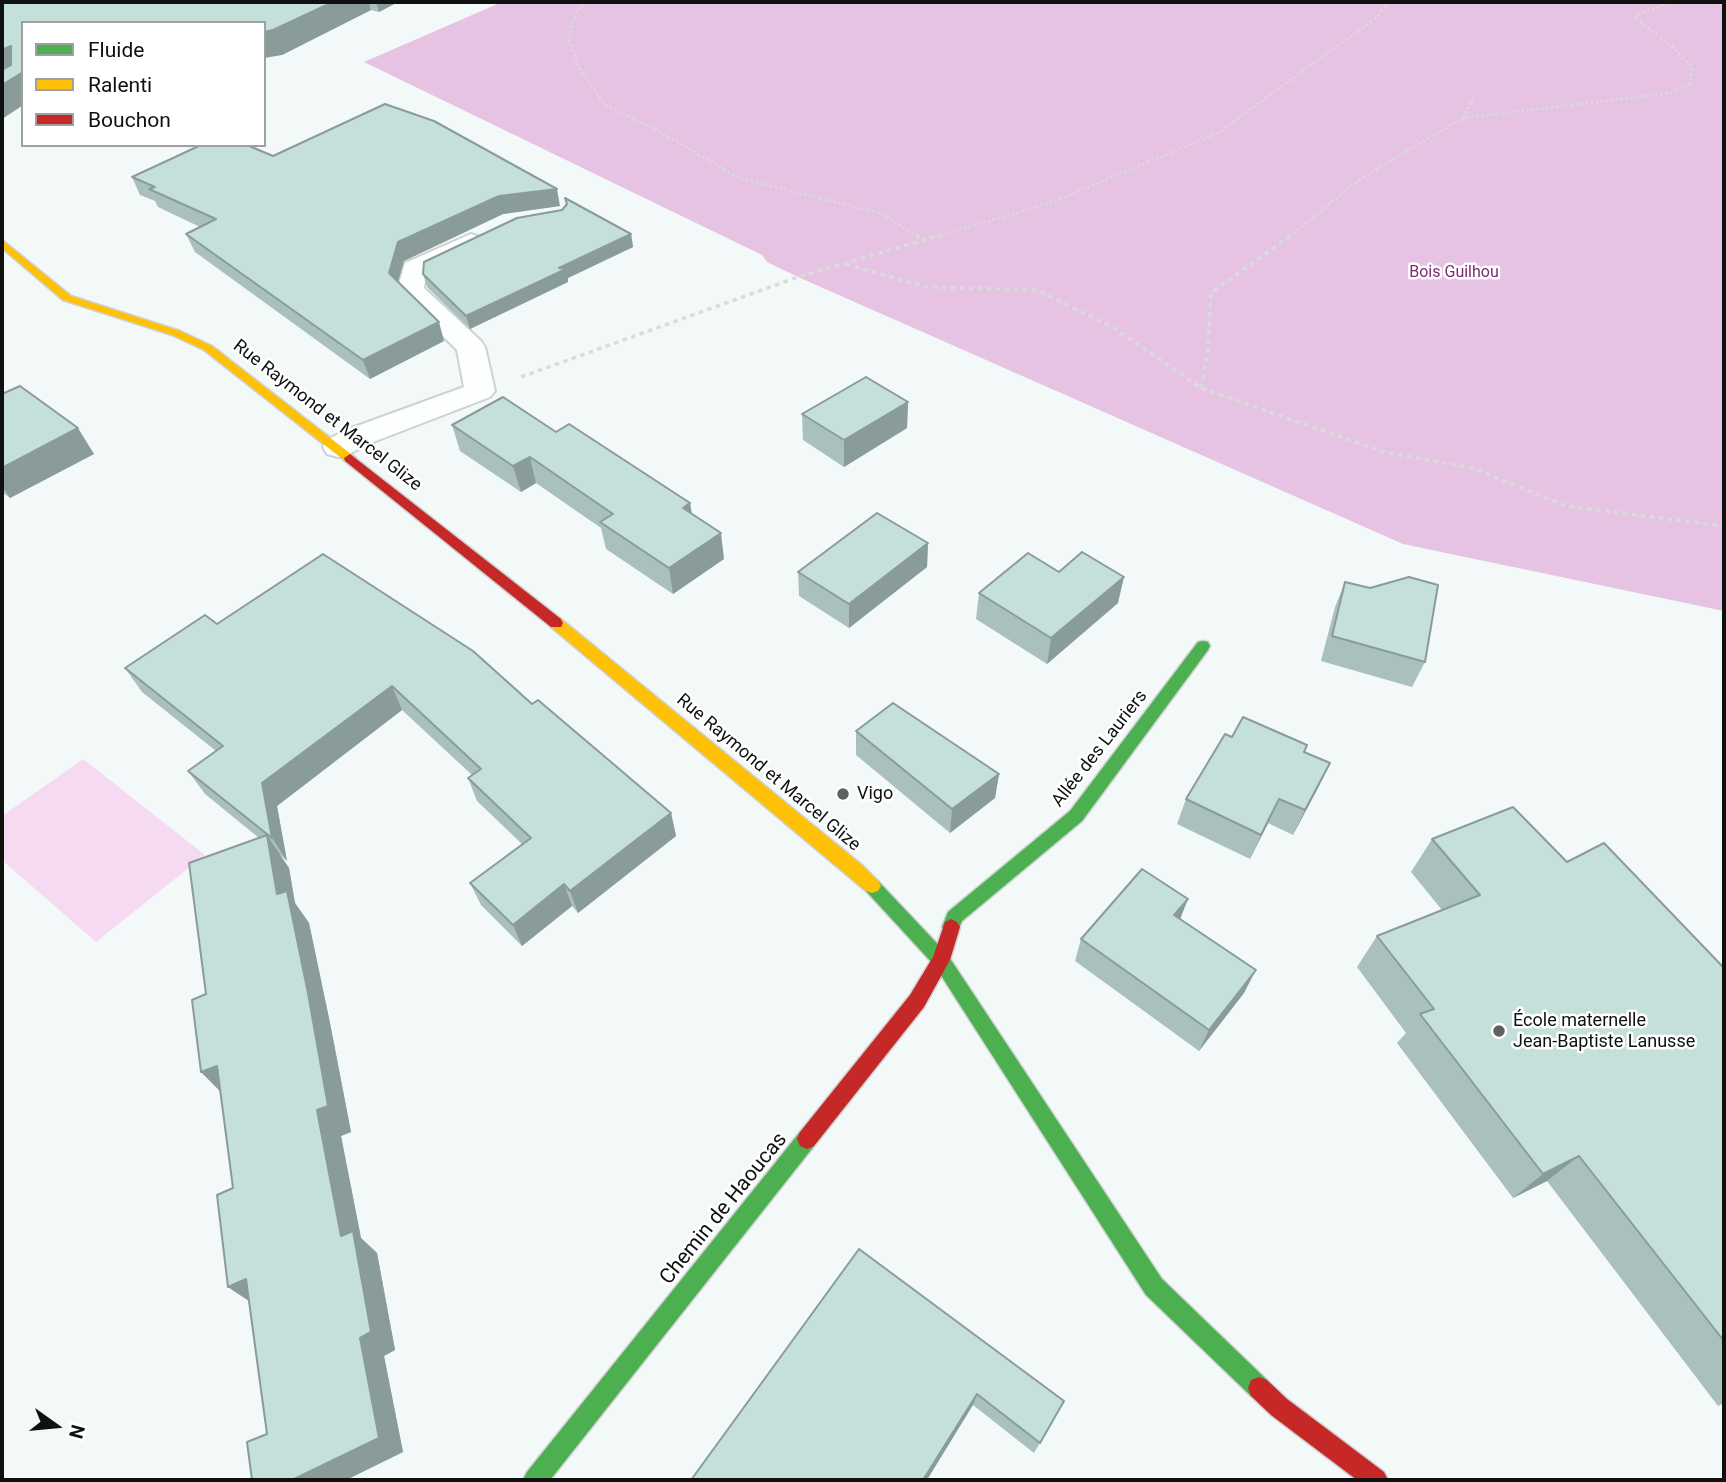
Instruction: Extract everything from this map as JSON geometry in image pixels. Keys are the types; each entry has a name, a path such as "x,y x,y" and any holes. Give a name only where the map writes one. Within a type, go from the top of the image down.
{"street":[{"path":"338,447 480,391 471,347 410,290 414,269 489,233"},
{"name":"Rue Raymond et Marcel Glize","path":"2,243 67,298 139,319 208,348 338,447 805,827 881,895 941,960 1154,1287 1279,1407 1376,1480"},
{"name":"Allée des Lauriers","path":"941,960 954,917 1076,816 1203,646"},
{"name":"Chemin de Haoucas","path":"535,1480 917,1001 941,960"}],"path":[{"path":"588,2 577,10 568,37 579,68 606,105 655,129 739,178 882,214 923,240"},
{"path":"480,391 798,277 1050,203 1218,133 1377,17 1388,2"},
{"path":"1201,388 1208,349 1211,293 1286,239 1360,179 1463,118 1670,93 1690,82 1692,67 1674,48 1634,18 1643,12 1675,2"},
{"path":"1463,118 1473,98"},
{"path":"843,264 926,287 1038,290 1114,328 1201,388 1384,452 1474,468 1566,506 1724,527"}],"shaded area":[{"path":"83,759 205,855 96,942 2,860 2,816"}],"green space":[{"name":"Bois Guilhou","path":"502,2 1724,2 1724,611 1403,544 798,277 767,262 762,255 364,62"}],"building":[{"path":"2,2 333,2 266,32 266,21 21,21 21,73 2,85 2,70 11,65 11,46 2,50"},
{"path":"385,104 434,121 557,189 499,196 398,242 389,273 439,322 363,360 186,234 216,219 149,189 155,187 132,177 197,147 252,147 273,156"},
{"path":"565,198 631,234 559,268 566,269 466,316 423,274 424,262 517,218 562,210 567,204"},
{"path":"866,377 908,402 844,440 802,414"},
{"path":"20,386 78,428 2,468 2,394"},
{"path":"503,397 556,432 569,424 690,503 683,508 721,533 669,568 600,522 613,514 530,457 513,466 452,425"},
{"path":"877,513 928,543 849,604 798,572"},
{"path":"1082,552 1124,577 1051,638 979,593 1028,553 1059,572"},
{"path":"323,554 473,651 532,704 538,700 671,813 570,891 564,884 513,925 470,883 531,838 468,778 481,769 392,686 262,783 272,838 188,771 223,746 125,668 205,615 217,624"},
{"path":"1409,577 1438,585 1425,662 1332,636 1345,582 1370,588"},
{"path":"893,703 999,774 952,809 856,731"},
{"path":"1243,717 1307,745 1304,752 1330,763 1305,810 1279,799 1261,835 1186,799 1225,734 1232,737"},
{"path":"1513,807 1567,862 1604,843 1724,968 1724,1341 1579,1156 1543,1174 1420,1014 1434,1009 1377,936 1480,895 1432,839"},
{"path":"267,835 277,894 287,891 308,993 328,1106 317,1110 341,1236 353,1231 371,1332 360,1338 379,1438 292,1480 252,1480 247,1442 267,1434 246,1279 228,1287 217,1195 233,1188 217,1066 201,1072 192,1000 206,994 189,863"},
{"path":"1142,869 1188,899 1174,915 1256,970 1209,1030 1081,939"},
{"path":"859,1249 1064,1401 1040,1443 977,1394 923,1480 691,1480"}],"traffic: fast":[{"path":"951,927 954,917 1076,816 1203,646"},
{"path":"872,886 941,960 1154,1287 1259,1388"},
{"path":"535,1480 807,1139"}],"traffic: slow":[{"path":"2,243 67,298 176,333 208,348 350,458"},
{"path":"556,623 872,886"}],"traffic: jam":[{"path":"350,458 556,623"},
{"path":"807,1139 917,1001 941,960 951,927"},
{"path":"1259,1388 1279,1407 1376,1480"}],"place":[{"name":"Vigo","path":"843,794"},
{"name":"École maternelle Jean-Baptiste Lanusse","path":"1499,1031"}]}
